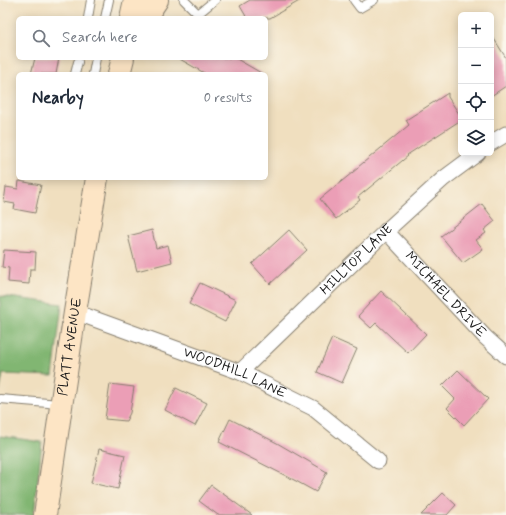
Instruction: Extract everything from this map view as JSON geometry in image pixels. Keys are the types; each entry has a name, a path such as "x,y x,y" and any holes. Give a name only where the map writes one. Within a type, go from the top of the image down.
{"main road":[{"path":"134,8 158,0"},
{"path":"120,72 122,60"},
{"name":"PLATT AVENUE","path":"45,515 96,180"}],"street":[{"path":"494,141 506,134"},
{"name":"HILLTOP LANE","path":"240,372 442,179 474,156"},
{"name":"MICHAEL DRIVE","path":"386,231 484,337 506,356"},
{"name":"WOODHILL LANE","path":"75,312 240,372 313,408 378,461"}],"lane":[{"path":"88,16 92,0"},
{"path":"105,16 109,0"},
{"path":"184,0 198,14 215,0"},
{"path":"354,0 360,8 374,0"},
{"path":"93,72 96,60"},
{"path":"76,72 78,62"},
{"path":"0,399 62,405"}],"green space":[{"path":"0,296 62,304 53,376 3,374 0,390"},
{"path":"0,436 42,442 34,515 0,515"}],"building":[{"path":"250,0 301,0 270,18 268,18 268,16 246,16 240,6"},
{"path":"494,39 506,58 506,86 494,94"},
{"path":"34,60 59,60 56,72 32,72"},
{"path":"182,60 238,60 260,72 202,72"},
{"path":"448,93 448,97 458,112 458,122 407,155 408,156 358,197 360,200 336,219 320,199 409,125 406,120"},
{"path":"19,181 41,185 35,213 14,209 15,204 4,202 6,187 18,189"},
{"path":"482,204 495,221 484,230 486,233 476,240 483,249 463,263 441,236"},
{"path":"152,230 156,248 168,245 172,262 137,271 128,236"},
{"path":"289,230 307,250 270,284 252,264"},
{"path":"4,250 36,252 35,269 30,269 29,284 8,282 9,268 2,267"},
{"path":"200,283 236,300 225,322 189,304"},
{"path":"381,291 426,334 408,353 376,323 371,328 358,316"},
{"path":"332,338 357,349 342,383 317,372"},
{"path":"458,370 488,399 464,425 447,408 455,399 442,386"},
{"path":"110,384 134,387 130,413 126,421 105,419"},
{"path":"176,388 207,403 195,426 165,410"},
{"path":"230,419 277,443 327,472 316,492 219,442"},
{"path":"99,449 125,455 118,489 91,483"},
{"path":"211,485 252,515 218,515 199,501"},
{"path":"443,493 456,505 447,515 421,515"}]}
